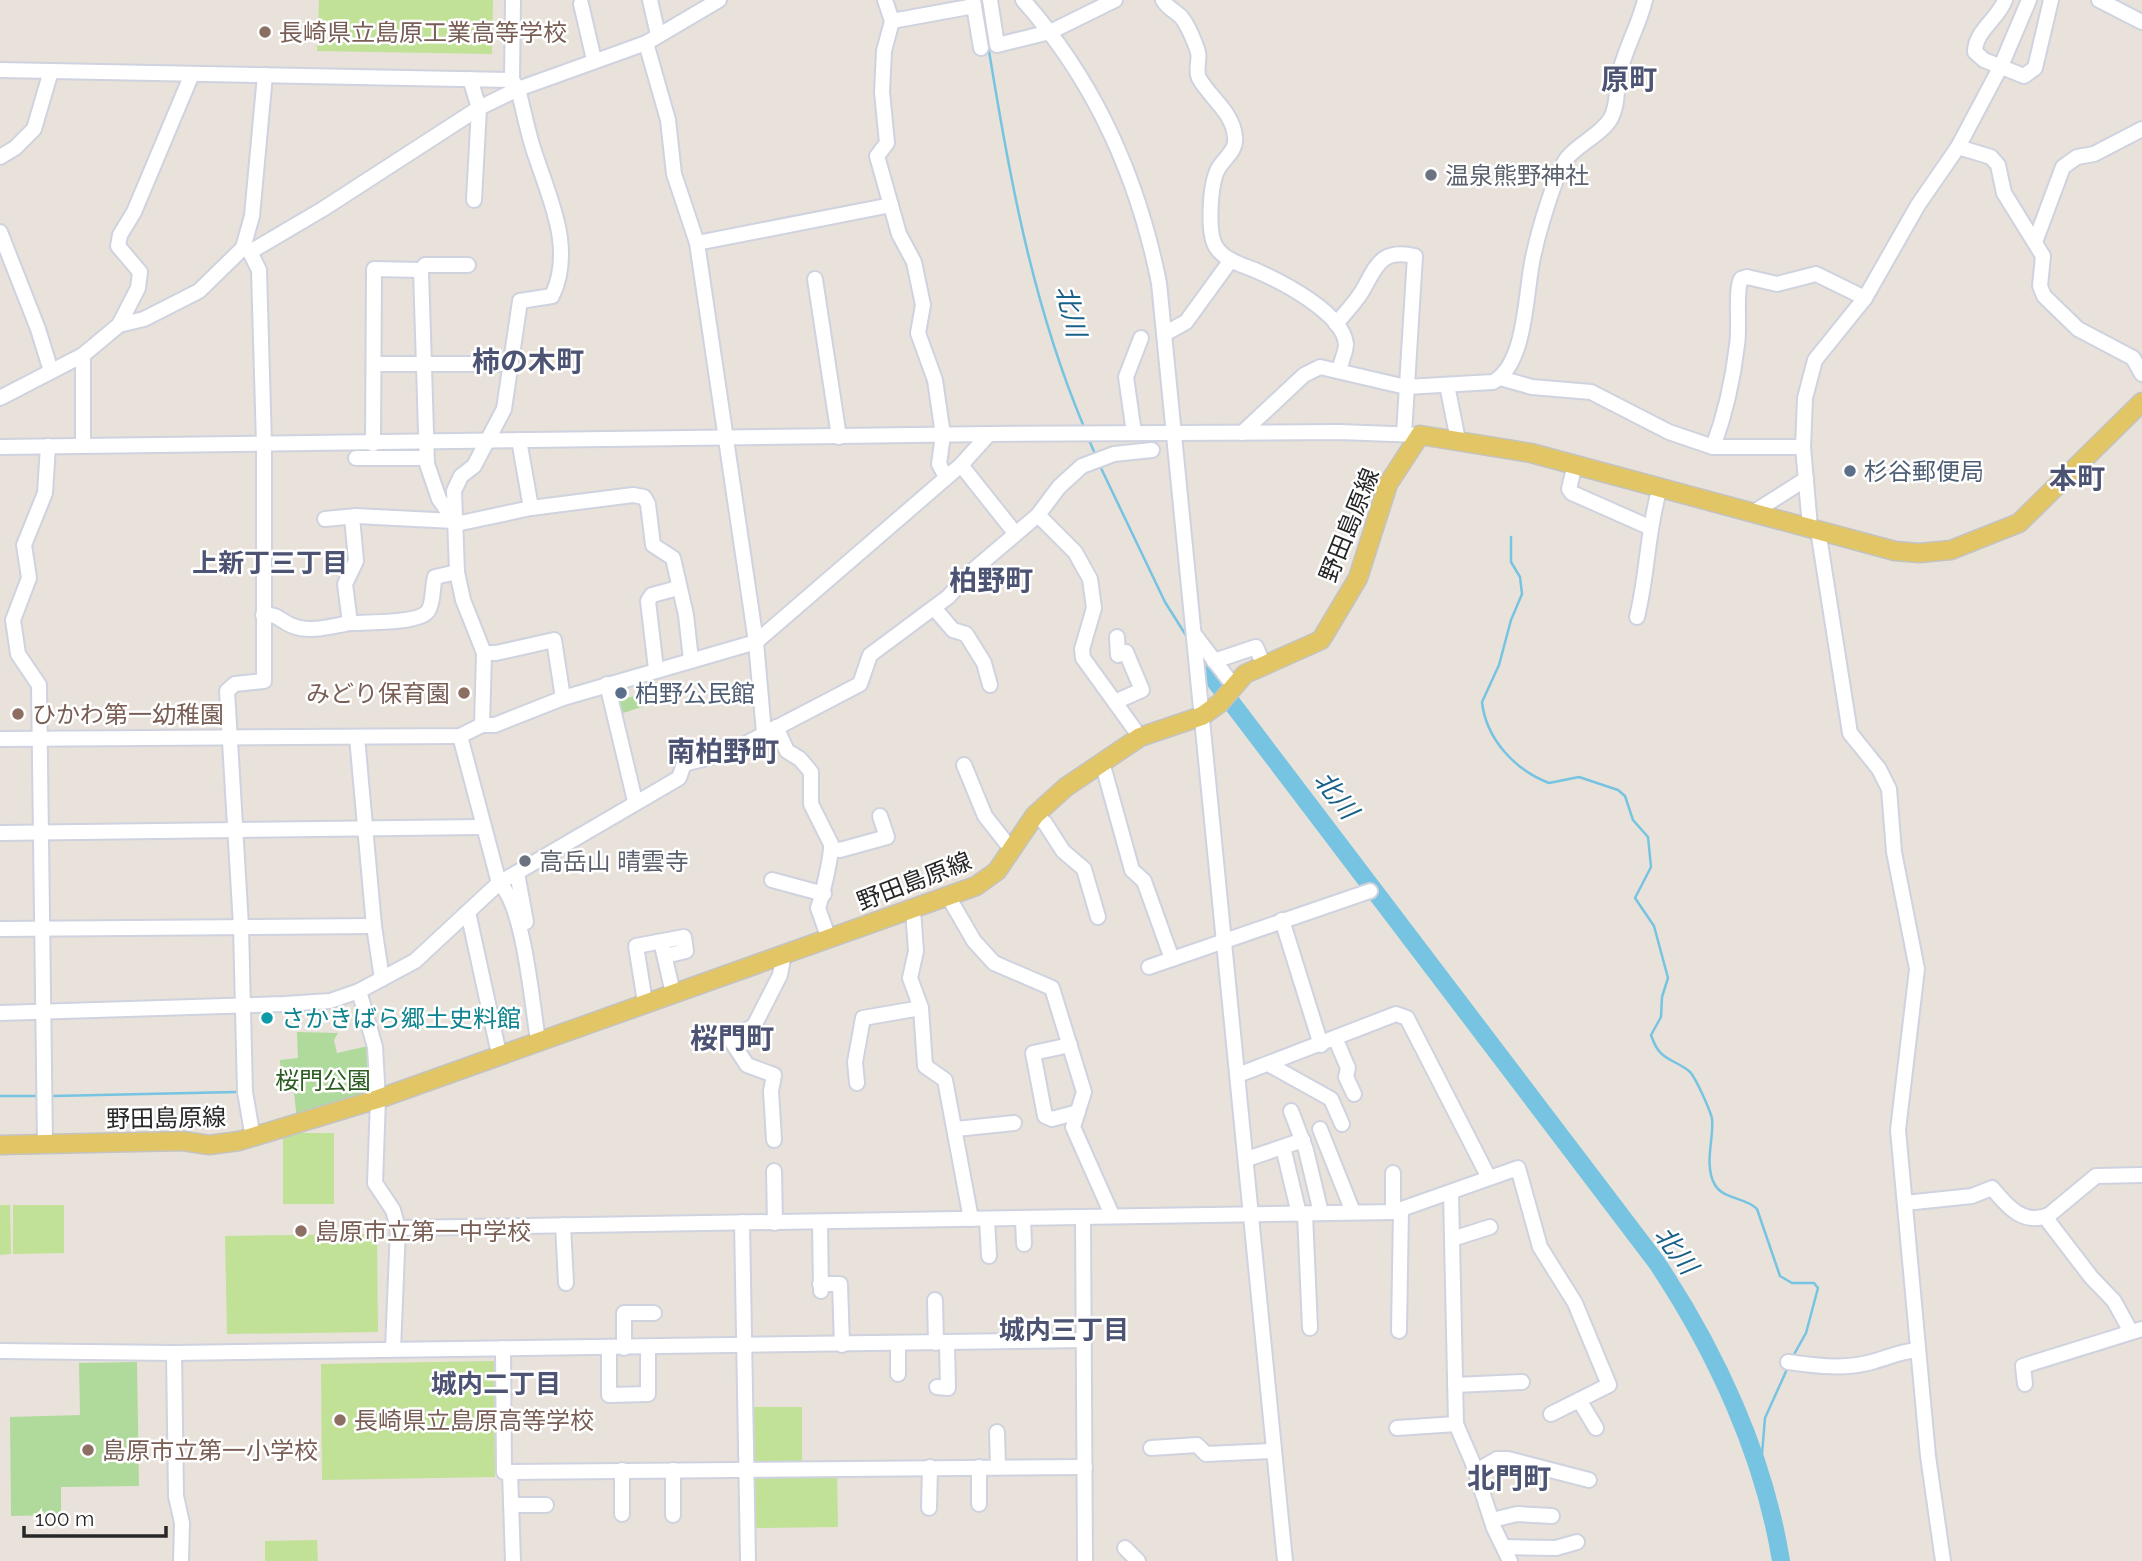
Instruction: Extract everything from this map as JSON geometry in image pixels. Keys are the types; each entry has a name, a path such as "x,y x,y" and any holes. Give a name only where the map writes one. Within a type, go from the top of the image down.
{"main road":[{"path":"1412,435 1458,440 1575,464 1895,551 1919,553 1951,550 2019,523 2142,402"},
{"name":"野田島原線","path":"0,1145 183,1141 209,1145 253,1138 378,1099 542,1038 949,898 988,880 1035,815 1066,787 1140,737 1202,716 1245,674 1316,645 1326,634 1361,569 1388,484 1412,435"}],"street":[{"path":"482,725 484,653 463,600 457,572 454,491 456,483 474,466 504,409 520,301 552,296 559,281 562,251 556,214 534,154 515,85 513,0"},
{"path":"650,0 652,39 668,120 674,174 696,243 770,730 787,751 800,759 811,772 811,804 832,849 824,875 824,894 819,913 830,939"},
{"path":"0,398 83,355 119,326 144,319 200,291 247,250 323,209 515,85 652,39 719,0"},
{"path":"885,0 892,21 884,51 881,92 887,143 877,156 899,234 914,262 919,283 923,305 918,332 935,380 943,435 939,464 946,477"},
{"path":"990,0 997,45 1050,32 1115,0"},
{"path":"1023,0 1050,32 1105,119 1134,185 1151,243 1166,333 1285,1561"},
{"path":"1163,0 1168,8 1181,17 1198,53 1198,77 1218,101 1235,135 1234,147 1215,176 1210,222 1214,244 1231,260 1303,295 1336,324 1346,344 1339,369"},
{"path":"1242,433 1304,376 1320,367 1339,369 1406,387 1493,382 1500,378 1517,346 1526,316 1534,253 1562,166 1613,114 1619,75 1640,23 1645,0"},
{"path":"2005,0 2001,11 1981,33 1975,46 1979,56 2020,75 2032,72 2051,0"},
{"path":"1943,1561 1932,1500 1917,1350 1899,1116 1917,969 1894,852 1889,789 1879,769 1850,733 1806,479 1805,398 1815,360 1865,298 1918,205 1958,147 2001,66 2029,0"},
{"path":"2099,0 2142,22"},
{"path":"892,21 973,3 981,48"},
{"path":"581,4 594,60"},
{"path":"0,70 470,79 515,85"},
{"path":"0,157 15,148 34,128 51,71"},
{"path":"119,326 138,288 140,272 118,246 120,235 134,212 192,74"},
{"path":"253,1138 245,1092 241,926 232,737 227,691 235,684 264,681 264,445 259,270 247,250 265,75"},
{"path":"470,79 479,108 474,200"},
{"path":"2035,242 2063,167 2077,157 2094,154 2142,129"},
{"path":"1958,147 1995,161 2004,193 2042,256 2040,286 2044,296 2078,329 2133,358 2142,374"},
{"path":"696,243 891,205"},
{"path":"0,232 38,329 51,371"},
{"path":"0,447 989,434 1412,435 1406,387 1415,256 1397,255 1373,268 1359,297 1336,324"},
{"path":"1166,333 1186,322 1231,260"},
{"path":"455,523 439,499 426,458 421,270 425,265 468,265"},
{"path":"373,444 374,269 421,270"},
{"path":"1713,447 1724,416 1738,344 1738,289 1741,279 1746,277 1777,284 1816,274 1865,298"},
{"path":"815,279 839,437"},
{"path":"1134,433 1125,377 1141,338"},
{"path":"83,355 83,446"},
{"path":"374,364 510,364"},
{"path":"1500,378 1532,387 1591,392 1669,432 1713,447 1804,447"},
{"path":"1447,385 1458,440"},
{"path":"0,739 460,736 482,725 495,725 563,698 755,642 961,465 989,434"},
{"path":"1105,434 1105,457"},
{"path":"519,440 530,509"},
{"path":"45,1144 41,740 38,685 18,654 13,620 29,578 24,545 45,493 48,446"},
{"path":"0,1013 330,1001 359,991 415,961 499,883 635,801 679,778 684,764 730,752 860,684 870,655 934,608 1038,515 1059,487 1105,457 1152,450"},
{"path":"356,458 426,458"},
{"path":"1575,464 1569,489 1572,494 1648,527"},
{"path":"961,465 1015,533"},
{"path":"1754,512 1806,479"},
{"path":"1637,617 1648,559 1648,527 1660,488"},
{"path":"325,519 352,517 455,523 530,509 634,495 644,497 648,503 653,545 673,558 686,615 691,660"},
{"path":"1038,515 1084,564 1094,603 1083,658 1117,701 1140,737"},
{"path":"350,623 345,584 355,561 352,517"},
{"path":"262,615 270,614 283,618 290,626 307,629 350,623 397,621 424,614 429,607 435,577 457,572"},
{"path":"656,669 648,601 652,595 678,587"},
{"path":"934,608 953,630 965,634 984,663 990,685"},
{"path":"1194,635 1214,661 1229,691"},
{"path":"1116,637 1118,654 1126,652 1142,690 1117,701"},
{"path":"484,653 496,653 554,640 563,698"},
{"path":"1214,661 1256,647 1264,666"},
{"path":"607,684 635,801"},
{"path":"460,736 499,883 507,889 520,928 542,1038"},
{"path":"357,737 374,926 382,979"},
{"path":"1102,762 1132,870 1144,881 1172,959"},
{"path":"964,765 985,816 1011,849"},
{"path":"1035,815 1045,823 1063,851 1084,869 1098,918"},
{"path":"832,849 840,850 887,837 880,816"},
{"path":"0,833 365,831 482,827"},
{"path":"517,873 542,1038"},
{"path":"772,880 824,894"},
{"path":"1149,967 1370,891"},
{"path":"949,898 974,941 994,962 1052,988 1084,1092 1073,1127 1112,1215"},
{"path":"914,910 916,951 910,978 921,1008 925,1066 945,1080 971,1219"},
{"path":"468,912 499,1054"},
{"path":"1282,920 1321,1045"},
{"path":"0,929 374,926"},
{"path":"645,1002 636,946 684,937 686,951 665,957"},
{"path":"662,942 673,993"},
{"path":"774,1140 771,1091 774,1075 747,1065 730,1039 754,1026 780,975 784,954"},
{"path":"359,991 373,1031 378,1099 375,1183 393,1210 398,1228 393,1349"},
{"path":"857,1083 855,1062 863,1018 921,1008"},
{"path":"1238,1075 1336,1040 1396,1014 1407,1018 1489,1177"},
{"path":"1336,1040 1348,1068 1346,1077 1354,1094"},
{"path":"1070,1045 1033,1053 1045,1116 1052,1119 1078,1112"},
{"path":"1270,1065 1331,1100 1342,1124"},
{"path":"1291,1111 1303,1140 1321,1213"},
{"path":"956,1129 1014,1123"},
{"path":"1320,1129 1353,1212"},
{"path":"1247,1159 1303,1140"},
{"path":"1283,1147 1302,1214 1310,1328"},
{"path":"398,1228 1083,1219 1112,1215 1397,1211 1518,1168 1540,1247 1575,1303 1609,1385 1551,1414"},
{"path":"774,1171 775,1223"},
{"path":"1393,1173 1397,1211 1399,1331"},
{"path":"1905,1203 1972,1196 1992,1188 2017,1214 2045,1217 2096,1177 2142,1175"},
{"path":"1451,1193 1456,1424 1510,1561"},
{"path":"2025,1384 2023,1366 2137,1330 2045,1217"},
{"path":"987,1219 989,1256"},
{"path":"1023,1219 1024,1244"},
{"path":"1083,1219 1085,1561"},
{"path":"743,1222 748,1561"},
{"path":"820,1222 820,1288 840,1283 842,1345"},
{"path":"563,1225 566,1283"},
{"path":"1452,1239 1490,1227"},
{"path":"934,1300 948,1388"},
{"path":"648,1347 648,1394 609,1395 624,1313 654,1313"},
{"path":"0,1351 174,1353 744,1347 1085,1340"},
{"path":"898,1344 898,1374"},
{"path":"503,1348 504,1472 1085,1467"},
{"path":"1791,1363 1832,1367 1874,1362 1896,1353 1917,1350"},
{"path":"174,1353 176,1496 181,1523 181,1561"},
{"path":"1455,1385 1522,1382"},
{"path":"1579,1400 1596,1428"},
{"path":"1397,1427 1456,1424"},
{"path":"997,1432 998,1467"},
{"path":"1151,1448 1197,1446 1206,1454 1275,1451"},
{"path":"1476,1471 1497,1459 1508,1459 1589,1480"},
{"path":"929,1508 930,1467"},
{"path":"979,1467 979,1504"},
{"path":"673,1469 673,1514"},
{"path":"622,1470 622,1514"},
{"path":"510,1472 513,1561"},
{"path":"511,1505 546,1504"},
{"path":"1492,1520 1517,1514 1552,1516"},
{"path":"1504,1547 1556,1548 1577,1542"},
{"path":"1125,1548 1138,1561"}],"green space":[{"path":"319,0 493,0 492,54 317,51"},
{"path":"657,689 657,702 617,715 615,702"},
{"name":"桜門公園","path":"297,1032 338,1033 334,1040 337,1053 368,1046 372,1085 369,1093 297,1120 293,1084 281,1079 280,1060 298,1058"},
{"path":"299,1133 334,1133 334,1204 283,1204 283,1138"},
{"path":"0,1205 10,1205 11,1254 0,1255"},
{"path":"13,1205 64,1205 64,1253 13,1254"},
{"path":"377,1234 378,1332 227,1334 225,1236"},
{"path":"494,1361 495,1477 322,1480 321,1364"},
{"path":"137,1362 139,1486 61,1487 61,1515 11,1516 10,1417 80,1415 79,1363"},
{"path":"751,1407 802,1407 802,1463 752,1464"},
{"path":"837,1472 838,1527 752,1528 752,1473"},
{"path":"317,1540 318,1561 265,1561 265,1541"}],"waterway":[{"name":"北川","path":"985,27 1002,130 1035,280 1065,378 1084,427"},
{"name":"北川","path":"1089,440 1096,456"},
{"name":"北川","path":"1100,466 1165,602 1187,637"},
{"path":"1511,537 1511,562 1520,577 1522,594 1511,620 1499,665 1482,702 1489,728 1504,752 1525,770 1549,783 1579,777 1618,790 1625,796 1633,820 1648,837 1651,867 1635,898 1654,926 1668,978 1662,997 1661,1017 1651,1035 1662,1055 1692,1074 1707,1105 1712,1121 1710,1167 1715,1185 1724,1193 1757,1209 1780,1276 1792,1283 1814,1283 1818,1288 1806,1333 1792,1358"},
{"name":"北川","path":"1202,661 1209,673"},
{"name":"北川","path":"1209,673 1657,1263 1679,1297 1718,1368 1750,1444 1763,1482 1781,1561"},
{"path":"54,1096 236,1092"},
{"path":"0,1096 36,1096"},
{"path":"1760,1479 1765,1418 1788,1367"}],"place":[{"name":"長崎県立島原工業高等学校","path":"265,32"},
{"name":"温泉熊野神社","path":"1431,175"},
{"name":"杉谷郵便局","path":"1850,471"},
{"name":"みどり保育園","path":"464,693"},
{"name":"柏野公民館","path":"621,693"},
{"name":"ひかわ第一幼稚園","path":"18,714"},
{"name":"高岳山 晴雲寺","path":"525,861"},
{"name":"さかきばら郷土史料館","path":"267,1018"},
{"name":"島原市立第一中学校","path":"301,1231"},
{"name":"長崎県立島原高等学校","path":"340,1420"},
{"name":"島原市立第一小学校","path":"88,1450"}],"district":[{"name":"原町","path":"1629,79"},
{"name":"柿の木町","path":"528,361"},
{"name":"本町","path":"2077,478"},
{"name":"上新丁三丁目","path":"270,563"},
{"name":"柏野町","path":"991,580"},
{"name":"南柏野町","path":"723,751"},
{"name":"桜門町","path":"732,1038"},
{"name":"城内三丁目","path":"1064,1330"},
{"name":"城内二丁目","path":"496,1384"},
{"name":"北門町","path":"1509,1478"}]}
